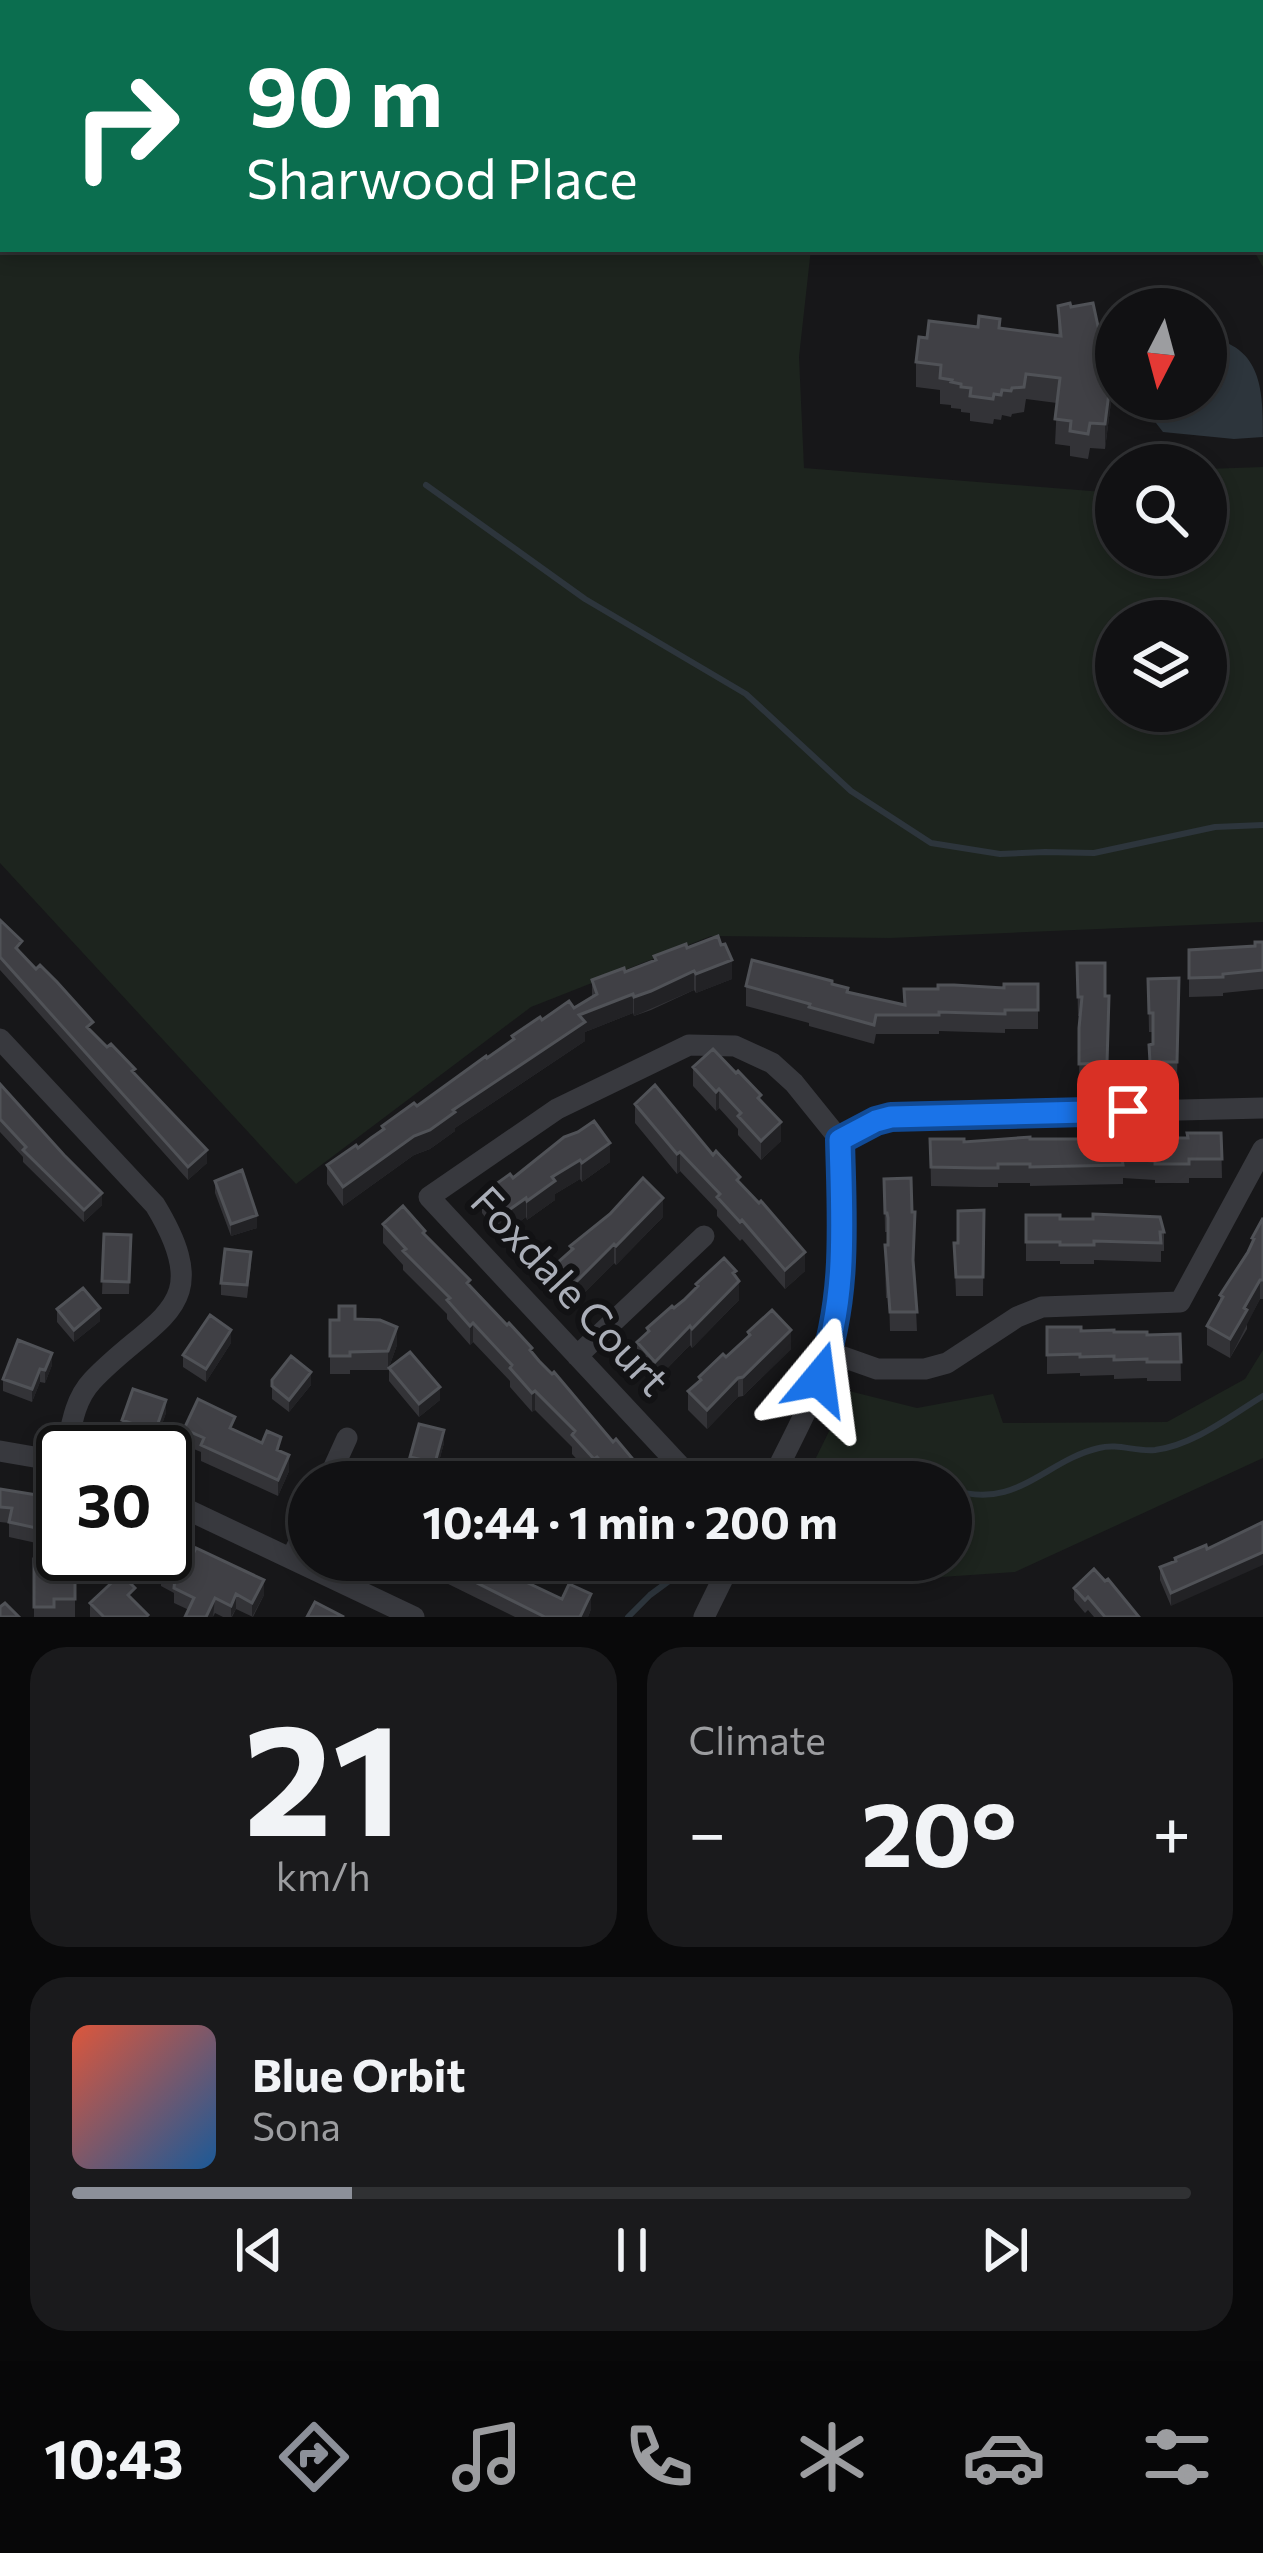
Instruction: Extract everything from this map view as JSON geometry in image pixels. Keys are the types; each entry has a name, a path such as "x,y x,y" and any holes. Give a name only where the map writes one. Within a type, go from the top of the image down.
{"street":[{"path":"0,1039 155,1205 181,1261 182,1280 167,1313 92,1382 81,1396 73,1425"},
{"name":"Foxdale Court","path":"675,1461 429,1197 557,1109 689,1045 735,1046 772,1063 840,1140"},
{"path":"781,1461 829,1352 841,1287 840,1140 891,1117 1263,1108"},
{"path":"829,1352 877,1369 925,1369 947,1363 1017,1317 1042,1307 1180,1302 1263,1149"},
{"path":"577,1356 704,1236"},
{"path":"337,1461 347,1438"},
{"path":"0,1451 36,1457"},
{"path":"192,1511 288,1555"},
{"path":"339,1581 407,1616"},
{"path":"704,1617 722,1581"}],"shaded area":[{"path":"0,252 811,252 799,357 804,468 1095,491 1095,576 1227,576 1227,468 1263,467 1263,922 890,938 711,936 531,1007 296,1184 0,863"},
{"path":"1227,344 1246,356 1261,393 1263,437 1163,432 1156,423 1227,420"},
{"path":"1263,1350 1263,1458 1015,1572 972,1575 972,1461 814,1461 849,1391 917,1408 993,1394 1003,1423 1167,1422 1245,1379"}],"building":[{"path":"1093,303 1095,420 1106,420 1105,424 1090,423 1088,434 1070,431 1071,421 1055,419 1060,378 1026,374 1024,387 1002,390 993,399 970,396 971,388 940,378 941,365 916,362 919,337 927,338 929,321 978,327 979,316 1000,319 999,328 1061,336 1058,306"},
{"path":"0,920 22,941 16,948 36,969 40,965 93,1022 87,1027 107,1047 111,1044 207,1150 188,1167 0,957"},
{"path":"718,936 732,960 579,1015 585,1022 343,1187 327,1165 358,1148 382,1126 487,1058 540,1017 569,1001 574,1008 597,994 592,980"},
{"path":"1263,942 1263,970 1189,978 1189,950 1255,946"},
{"path":"752,960 832,981 848,988 847,992 905,1005 904,989 1038,984 1038,1010 876,1015 874,1025 746,986"},
{"path":"1077,963 1105,963 1107,1063 1079,1064 1082,997 1078,997"},
{"path":"1179,978 1177,1062 1150,1062 1153,1013 1149,1013 1148,979"},
{"path":"713,1049 761,1095 758,1098 781,1122 761,1141 719,1089 716,1092 693,1067"},
{"path":"0,1084 102,1193 84,1210 23,1150 26,1147 0,1119"},
{"path":"655,1085 713,1155 716,1151 805,1252 785,1270 635,1104"},
{"path":"594,1121 610,1143 552,1177 555,1181 499,1217 482,1194"},
{"path":"1187,1133 1221,1133 1222,1159 1189,1159 1189,1164 1122,1159 1123,1165 931,1167 930,1139 1121,1139 1121,1134 1188,1138"},
{"path":"242,1170 257,1215 231,1224 215,1181"},
{"path":"643,1178 663,1198 567,1291 548,1271"},
{"path":"911,1178 917,1312 890,1312 884,1179"},
{"path":"403,1206 470,1280 467,1283 634,1461 594,1459 572,1435 575,1431 532,1393 383,1224"},
{"path":"984,1210 983,1277 956,1277 958,1211"},
{"path":"1093,1214 1160,1217 1161,1243 1026,1242 1026,1215 1093,1219"},
{"path":"1263,1218 1263,1280 1230,1339 1207,1326"},
{"path":"104,1234 131,1235 129,1282 102,1281"},
{"path":"225,1249 251,1252 247,1285 221,1283"},
{"path":"724,1258 739,1281 655,1362 637,1342"},
{"path":"83,1288 100,1308 74,1330 57,1309"},
{"path":"339,1306 355,1306 355,1319 380,1320 397,1327 388,1351 330,1356 330,1320 339,1320"},
{"path":"772,1310 791,1330 707,1410 688,1391"},
{"path":"210,1315 231,1330 206,1369 183,1355"},
{"path":"1047,1327 1180,1334 1181,1362 1047,1355"},
{"path":"18,1340 52,1353 32,1389 3,1379"},
{"path":"410,1352 440,1387 419,1404 389,1368"},
{"path":"291,1356 311,1372 289,1400 272,1386 272,1380"},
{"path":"133,1389 166,1400 157,1425 122,1420"},
{"path":"198,1399 235,1417 230,1428 262,1443 267,1431 281,1437 277,1450 289,1455 278,1480 201,1445 204,1438 186,1425"},
{"path":"419,1424 444,1430 436,1461 410,1457"},
{"path":"0,1489 36,1495 36,1528 9,1522 12,1508 0,1507"},
{"path":"1263,1522 1263,1552 1171,1593 1160,1567"},
{"path":"196,1548 264,1580 252,1603 236,1594 231,1606 215,1598 206,1617 185,1617 194,1598 174,1588 175,1581 192,1581 192,1551"},
{"path":"34,1559 36,1581 75,1581 75,1599 54,1599 54,1607 34,1607"},
{"path":"1094,1569 1139,1617 1105,1617 1088,1597 1085,1600 1074,1588"},
{"path":"114,1581 128,1581 135,1588 128,1595 148,1615 104,1617 90,1603"},
{"path":"473,1581 526,1581 562,1599 569,1584 591,1594 580,1617 545,1617"},
{"path":"315,1602 344,1617 307,1617"},
{"path":"5,1603 19,1617 0,1617"}],"waterway":[{"path":"426,485 585,599 746,694 851,791 931,843 1000,854 1094,853 1215,827 1263,825"},
{"path":"972,1494 1012,1489 1099,1448 1148,1450 1184,1442 1263,1396"},
{"path":"628,1617 669,1581"}],"route":[{"path":"819,1379 841,1287 840,1140 891,1117 1128,1111"}]}
